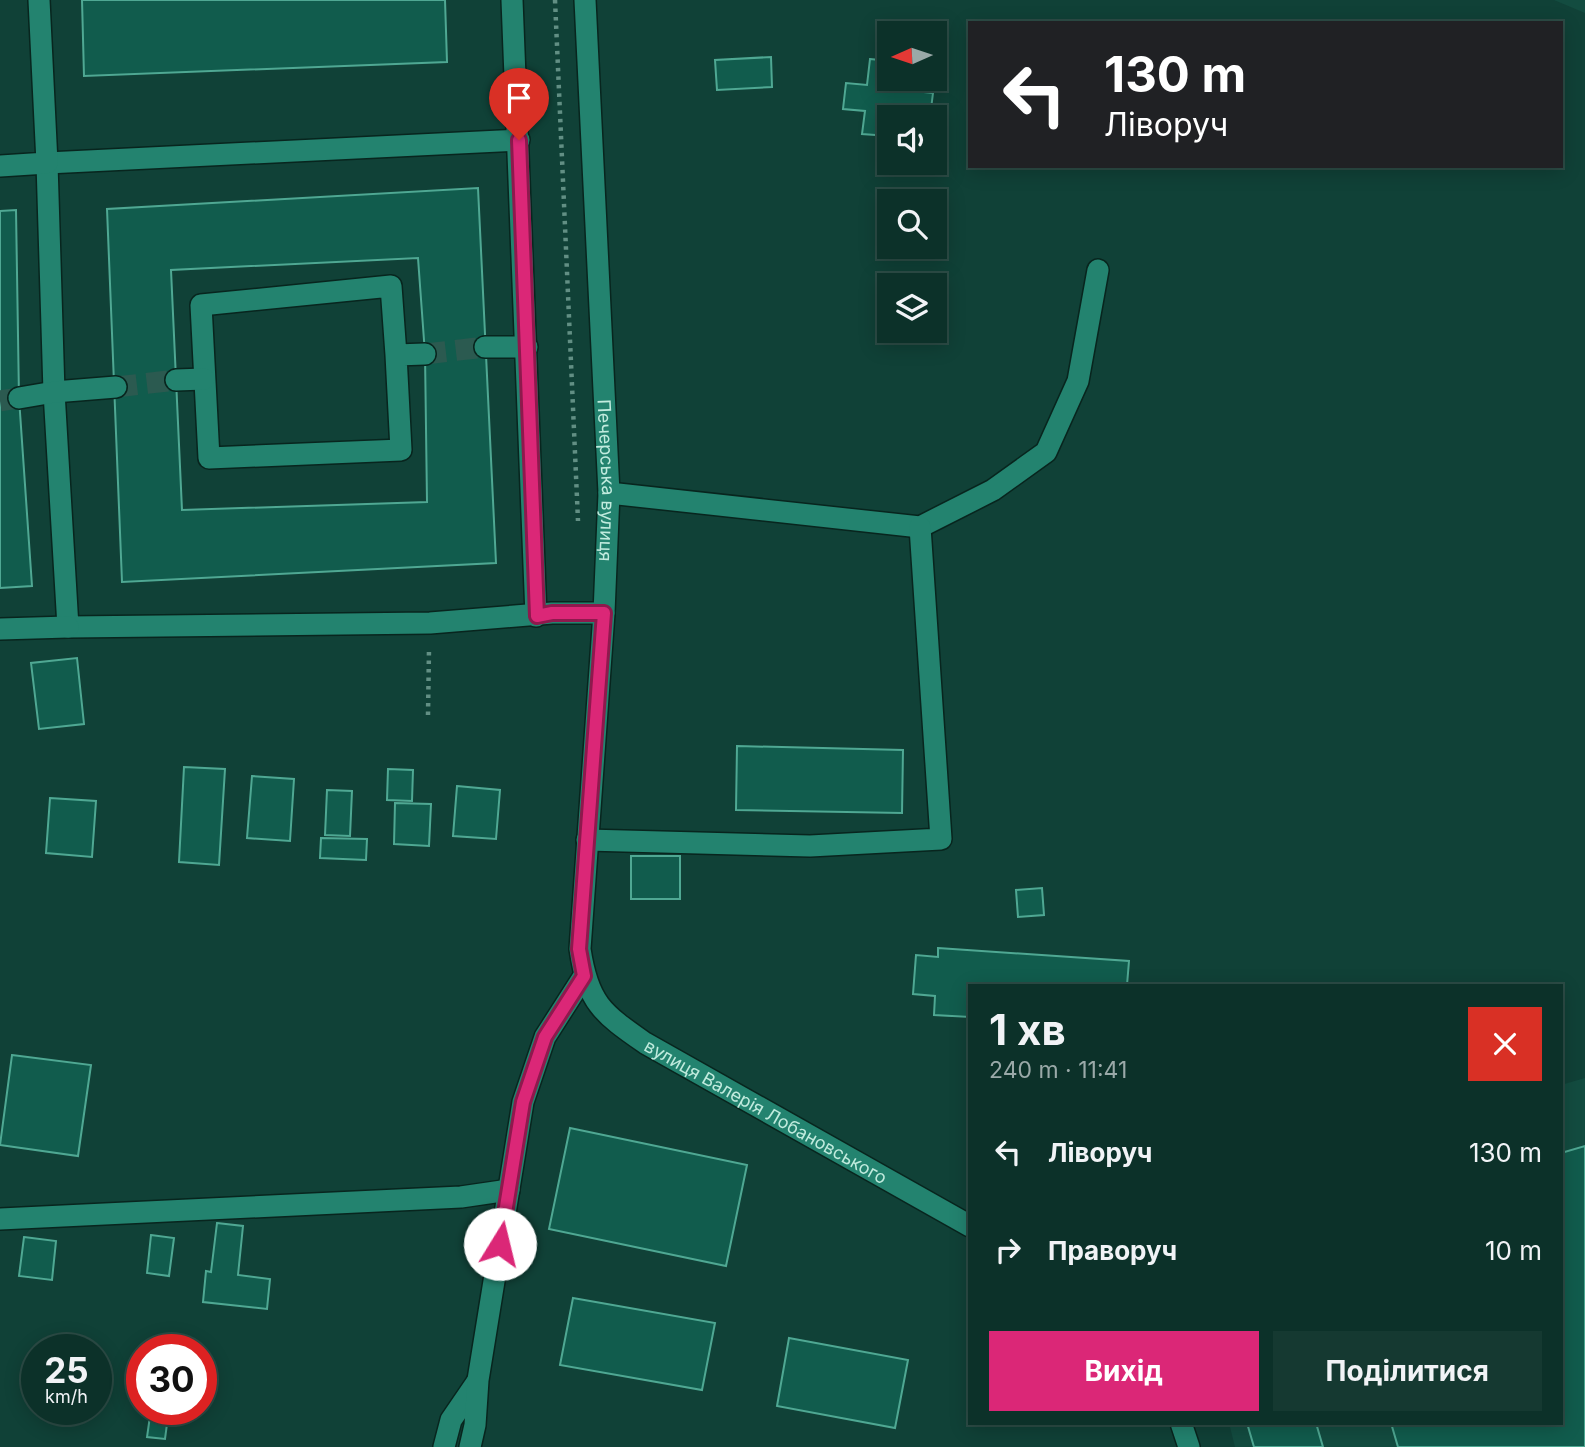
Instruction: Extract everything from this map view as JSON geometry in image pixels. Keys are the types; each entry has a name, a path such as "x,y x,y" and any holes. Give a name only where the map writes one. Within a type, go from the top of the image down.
{"street":[{"path":"39,0 54,392 68,627"},
{"path":"512,0 537,616"},
{"name":"Печерська вулиця","path":"584,976 579,949 604,613 609,493 585,0"},
{"path":"0,166 519,140"},
{"path":"609,493 920,527 993,490 1046,452 1078,381 1098,270"},
{"path":"391,286 397,355 401,450 209,457 201,305 391,286"},
{"path":"485,347 527,347"},
{"path":"397,355 425,354"},
{"path":"176,380 204,379"},
{"path":"19,398 116,387"},
{"path":"587,840 810,846 941,839 920,527"},
{"path":"0,629 430,623 552,613 604,613"},
{"path":"470,1447 475,1425 478,1380 523,1102 545,1037 584,976"},
{"name":"вулиця Валерія Лобановського","path":"584,976 595,1001 619,1024 645,1042 968,1225"},
{"path":"0,1219 461,1197 509,1190"},
{"path":"444,1447 451,1420 478,1380"},
{"path":"1182,1425 1189,1447"}],"path":[{"path":"555,0 578,526"},
{"path":"428,715 430,623"}],"shaded area":[{"path":"1554,0 1585,0 1585,13"},
{"path":"1585,1078 1585,1447 1235,1447 1230,1425 1563,1425 1563,1084"}],"building":[{"path":"82,0 445,0 447,62 84,76"},
{"path":"771,57 772,87 717,90 715,60"},
{"path":"870,59 877,60 877,91 933,93 932,105 877,105 877,135 862,134 865,111 843,109 846,83 867,85"},
{"path":"478,188 496,563 122,582 107,209","holes":["418,258 425,354 427,502 182,510 171,270"]},
{"path":"16,210 19,398 32,586 0,588 0,211"},
{"path":"77,658 84,724 39,729 31,663"},
{"path":"737,746 903,750 902,813 736,810"},
{"path":"184,767 225,769 219,865 179,862"},
{"path":"388,769 413,770 412,801 387,800"},
{"path":"252,776 294,779 290,841 247,838"},
{"path":"457,786 500,790 496,839 453,836"},
{"path":"327,790 352,791 350,836 325,835"},
{"path":"50,798 96,801 92,857 46,853"},
{"path":"395,803 431,804 429,846 394,844"},
{"path":"321,838 367,839 366,860 320,858"},
{"path":"631,856 680,856 680,899 631,899"},
{"path":"1042,888 1044,915 1018,917 1016,890"},
{"path":"938,948 1129,961 1127,984 968,984 968,1017 934,1015 935,996 913,994 916,955 938,957"},
{"path":"12,1055 91,1065 78,1156 0,1145"},
{"path":"570,1128 747,1165 726,1266 549,1229"},
{"path":"1585,1146 1585,1447 1398,1447 1392,1425 1563,1425 1563,1152"},
{"path":"217,1223 243,1226 238,1275 270,1279 267,1309 203,1302 206,1271 211,1272"},
{"path":"151,1235 174,1238 169,1276 147,1273"},
{"path":"24,1237 56,1241 52,1280 19,1276"},
{"path":"573,1298 715,1323 702,1390 560,1365"},
{"path":"789,1338 908,1360 895,1428 777,1406"},
{"path":"149,1425 167,1425 165,1439 147,1437"},
{"path":"1248,1425 1317,1425 1323,1447 1254,1447"}],"tunnel":[{"path":"425,354 485,347"},
{"path":"116,387 176,380"},
{"path":"0,401 19,398"}],"route":[{"path":"500,1244 523,1102 545,1037 584,976 579,949 604,613 552,613 537,616 519,140"}]}
